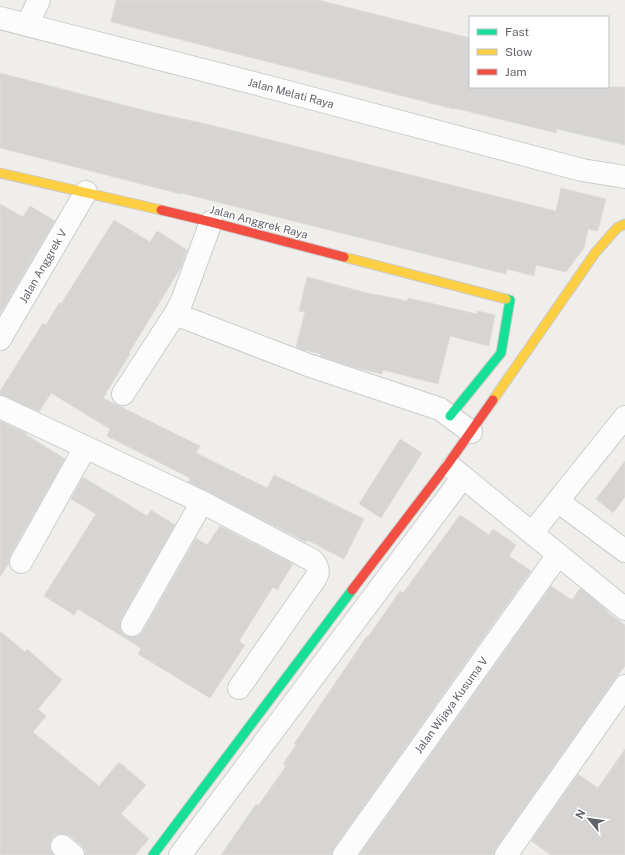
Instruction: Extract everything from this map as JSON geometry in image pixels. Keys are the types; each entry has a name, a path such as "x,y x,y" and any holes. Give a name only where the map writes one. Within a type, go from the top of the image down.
{"street":[{"path":"27,25 39,0"},
{"name":"Jalan Melati Raya","path":"0,18 582,170 625,177"},
{"name":"Jalan Anggrek Raya","path":"0,172 211,222 510,300 501,353 450,416"},
{"name":"Jalan Anggrek V","path":"0,339 86,192"},
{"path":"123,394 175,314 184,296 211,222"},
{"path":"180,855 455,471 471,432 595,253 617,228 625,224"},
{"path":"175,314 308,365 440,409 471,432"},
{"path":"0,407 202,502 312,560 318,568 315,579 239,688"},
{"path":"532,533 559,502 625,417"},
{"path":"21,562 86,448"},
{"path":"455,471 625,609"},
{"path":"153,855 310,644 455,471"},
{"path":"132,625 202,502"},
{"path":"559,502 625,551"},
{"name":"Jalan Wijaya Kusuma V","path":"344,855 558,555"},
{"path":"506,855 625,686"}],"building":[{"path":"116,0 318,0 469,38 469,88 625,87 625,145 557,129 556,133 454,109 111,22"},
{"path":"0,73 155,113 202,123 556,211 561,188 606,199 598,230 588,229 584,248 566,272 536,265 534,276 507,269 506,274 0,148"},
{"path":"0,204 23,217 30,206 55,221 0,314"},
{"path":"114,220 150,242 157,231 187,250 181,267 103,398 200,446 196,453 267,488 274,475 364,519 344,559 307,540 306,542 188,482 190,478 107,436 110,429 51,393 39,412 0,395 0,391 43,323 46,325 59,303 61,304"},
{"path":"307,277 375,295 407,301 408,298 477,314 478,311 495,315 489,346 450,336 438,384 383,370 382,374 353,367 320,356 321,354 296,347 305,312 299,311"},
{"path":"0,421 26,433 25,434 65,459 10,556 9,563 0,577"},
{"path":"400,439 422,453 381,518 359,504"},
{"path":"625,461 625,497 613,513 596,499"},
{"path":"83,477 147,516 151,510 175,525 121,619 121,631 126,636 138,636 143,631 196,538 207,545 220,526 293,564 277,590 273,587 239,641 245,645 210,698 138,654 141,648 78,609 74,615 44,596 96,514 71,499"},
{"path":"460,515 489,535 493,529 516,545 509,556 531,571 334,848 332,855 221,855 256,804 258,806 286,766 283,764 296,745 294,744 367,636 368,637 400,591 403,593"},
{"path":"551,586 572,600 580,588 608,611 607,612 625,625 625,666 496,848 494,855 359,855"},
{"path":"0,631 25,652 27,649 62,680 38,709 46,716 33,732 99,786 119,762 146,785 121,814 149,839 135,855 85,855 85,850 70,836 57,834 52,838 50,844 50,850 54,855 0,855"},
{"path":"625,749 625,855 551,855 531,841 578,774 598,788"}],"traffic: fast":[{"path":"450,416 501,353 510,300 506,299"},
{"path":"153,855 352,590"}],"traffic: slow":[{"path":"0,173 161,210"},
{"path":"493,400 595,253 617,228 625,224"},
{"path":"344,257 506,299"}],"traffic: jam":[{"path":"161,210 344,257"},
{"path":"352,590 448,464 493,400"}]}
